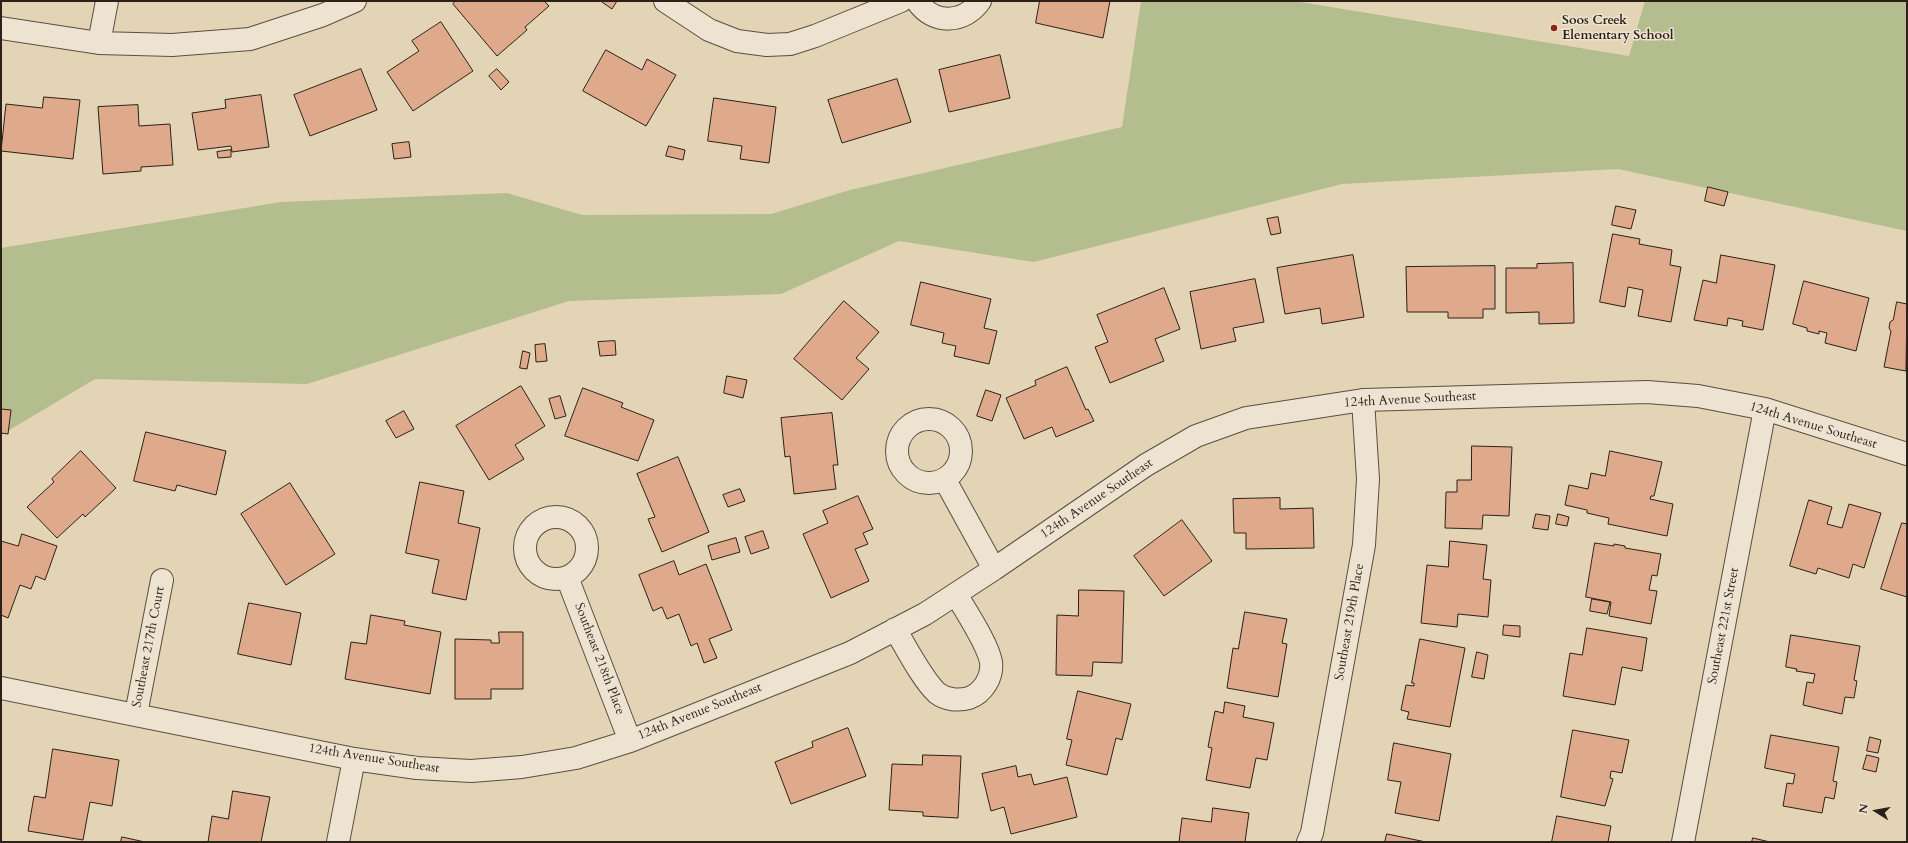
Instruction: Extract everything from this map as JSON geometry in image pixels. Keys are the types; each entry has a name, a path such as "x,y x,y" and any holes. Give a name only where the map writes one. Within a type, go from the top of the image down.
{"street":[{"path":"99,43 107,1"},
{"path":"1,28 99,43 172,45 250,39 323,15 355,1"},
{"path":"665,1 709,30 737,41 767,45 790,44 814,36 901,1"},
{"path":"917,1 922,8 934,17 948,19 963,17 975,8 980,1"},
{"name":"124th Avenue Southeast","path":"1,688 354,759 417,768 471,771 522,767 576,758 630,741 850,653 925,614 994,569 1146,465 1196,436 1246,418 1363,400 1647,392 1698,396 1765,409 1907,454"},
{"name":"Southeast 219th Place","path":"1308,842 1313,825 1364,545 1368,479 1363,400"},
{"name":"Southeast 221st Street","path":"1683,842 1765,409"},
{"path":"945,480 994,569"},
{"name":"Southeast 218th Place","path":"567,577 630,741"},
{"name":"Southeast 217th Court","path":"136,714 162,580"},
{"path":"895,629 938,694 950,700 963,700 976,696 985,686 990,674 991,661 956,594"},
{"path":"338,842 354,759"}],"green space":[{"path":"1141,1 1294,1 1629,56 1645,1 1907,1 1907,231 1618,169 1342,184 1034,262 899,241 781,294 569,301 307,384 95,379 1,435 1,248 281,202 507,193 582,215 771,214 850,190 1122,127"}],"building":[{"path":"456,1 544,1 549,6 525,27 527,30 497,56 453,4"},
{"path":"602,1 617,1 612,9"},
{"path":"1040,1 1110,1 1103,38 1036,23"},
{"path":"441,22 473,71 413,111 387,72 419,51 412,41"},
{"path":"606,50 642,70 647,59 676,75 646,126 583,91"},
{"path":"1000,55 1010,98 949,112 939,70"},
{"path":"361,69 377,110 310,136 294,95"},
{"path":"497,69 509,82 501,90 489,76"},
{"path":"897,79 911,122 842,143 828,100"},
{"path":"261,95 269,147 232,152 231,146 198,150 192,113 226,108 225,100"},
{"path":"44,97 80,100 73,159 1,151 6,104 42,108"},
{"path":"714,98 776,107 769,163 740,159 742,146 708,141"},
{"path":"138,105 139,126 170,124 173,165 141,167 141,171 103,174 98,107"},
{"path":"409,142 411,157 394,159 392,144"},
{"path":"669,146 685,150 683,160 666,156"},
{"path":"231,150 231,157 218,158 217,152"},
{"path":"1708,187 1728,192 1724,206 1705,201"},
{"path":"1616,206 1636,210 1631,229 1612,225"},
{"path":"1278,217 1281,233 1271,235 1267,219"},
{"path":"1613,234 1640,239 1639,244 1672,250 1670,265 1681,267 1671,322 1638,316 1643,290 1628,287 1625,307 1600,302"},
{"path":"1353,255 1364,317 1322,324 1320,308 1285,314 1277,268"},
{"path":"1721,255 1775,265 1763,330 1742,326 1743,321 1728,318 1727,326 1694,320 1703,280 1716,283"},
{"path":"1573,263 1574,323 1539,324 1539,312 1506,313 1506,268 1537,268 1537,264"},
{"path":"1495,266 1495,309 1483,309 1483,318 1448,318 1448,312 1407,312 1406,267"},
{"path":"1255,279 1264,322 1233,328 1236,341 1201,349 1190,292"},
{"path":"1804,281 1869,298 1856,351 1825,343 1827,333 1819,331 1819,334 1807,331 1807,328 1793,324"},
{"path":"921,282 991,299 984,328 997,331 989,364 954,356 956,346 942,343 944,333 911,325"},
{"path":"1164,288 1180,329 1155,339 1164,361 1110,383 1095,347 1108,342 1097,315"},
{"path":"844,301 879,332 856,358 869,369 842,400 794,359"},
{"path":"1897,302 1907,304 1906,371 1884,367 1891,331 1889,328 1890,322 1893,320"},
{"path":"615,341 616,355 600,356 598,342"},
{"path":"545,344 547,361 536,362 535,345"},
{"path":"523,351 530,353 527,369 520,368"},
{"path":"1067,367 1086,410 1088,409 1094,421 1056,437 1052,427 1024,439 1006,398 1036,385 1035,381"},
{"path":"727,376 747,380 743,398 724,393"},
{"path":"521,386 545,426 515,445 524,459 489,480 456,426"},
{"path":"583,388 623,403 621,407 654,420 638,461 565,436"},
{"path":"986,390 1001,395 992,421 977,416"},
{"path":"560,396 566,416 555,419 549,399"},
{"path":"1,409 11,410 8,434 1,433"},
{"path":"404,411 414,429 396,438 386,421"},
{"path":"832,413 838,465 833,465 836,489 794,494 790,456 785,457 781,418"},
{"path":"146,432 226,451 216,495 177,485 175,491 134,481"},
{"path":"1472,446 1512,447 1509,516 1483,515 1482,529 1445,528 1446,492 1457,492 1457,480 1471,480"},
{"path":"81,451 116,488 85,517 83,514 57,538 27,507 54,482 52,479"},
{"path":"1610,451 1662,462 1654,496 1651,496 1650,499 1673,504 1667,536 1608,524 1609,518 1587,513 1587,510 1565,505 1569,485 1588,489 1591,473 1605,476"},
{"path":"678,457 709,532 662,552 648,519 655,517 637,474"},
{"path":"420,482 464,491 458,523 480,528 466,600 432,593 439,560 406,553"},
{"path":"290,483 335,554 286,585 241,514"},
{"path":"740,489 745,501 728,507 723,495"},
{"path":"858,496 873,529 863,533 868,544 855,549 869,581 831,598 803,534 828,523 823,511"},
{"path":"1280,498 1280,509 1313,508 1314,548 1246,549 1246,533 1234,533 1233,499"},
{"path":"1809,500 1832,507 1827,524 1842,528 1849,504 1881,513 1864,568 1853,564 1849,578 1818,568 1816,574 1790,566"},
{"path":"1536,514 1550,516 1548,530 1533,528"},
{"path":"1558,514 1569,517 1567,526 1556,524"},
{"path":"1182,520 1212,561 1164,596 1134,556"},
{"path":"1902,523 1907,524 1907,597 1881,589"},
{"path":"763,531 769,548 751,554 745,537"},
{"path":"22,534 57,546 45,580 36,576 31,589 20,585 8,618 1,615 1,541 18,546"},
{"path":"736,538 740,552 712,560 708,546"},
{"path":"1450,541 1487,545 1483,579 1491,580 1488,617 1458,614 1457,627 1421,623 1427,565 1448,567"},
{"path":"1595,543 1614,546 1614,544 1625,546 1625,548 1661,554 1657,576 1652,575 1649,590 1657,591 1651,624 1609,616 1611,602 1586,597"},
{"path":"674,561 679,575 706,564 732,630 709,639 717,658 704,663 697,643 691,646 679,614 667,619 662,607 653,611 639,575"},
{"path":"1079,590 1124,591 1122,663 1093,662 1092,676 1056,675 1057,615 1078,616"},
{"path":"1592,599 1610,602 1607,614 1590,611"},
{"path":"249,603 301,613 291,665 238,654"},
{"path":"1245,612 1287,619 1282,643 1287,644 1278,697 1227,688 1233,648 1238,649"},
{"path":"371,615 405,621 404,625 441,632 430,694 345,679 351,642 366,644"},
{"path":"1504,625 1520,626 1520,637 1503,635"},
{"path":"1587,628 1647,638 1642,671 1622,667 1615,705 1563,696 1570,653 1582,655"},
{"path":"499,632 523,632 523,689 491,689 491,699 455,699 455,639 491,640 491,643 499,643"},
{"path":"1791,635 1860,646 1854,680 1857,681 1854,698 1845,697 1842,714 1803,705 1807,682 1813,683 1815,674 1796,671 1797,669 1786,667"},
{"path":"1420,639 1465,648 1450,727 1407,719 1409,712 1401,710 1406,685 1414,686 1414,683 1412,683"},
{"path":"1477,652 1488,655 1484,679 1472,677"},
{"path":"1078,691 1131,704 1122,740 1116,738 1107,775 1066,765 1072,740 1067,739"},
{"path":"1225,702 1245,706 1243,717 1274,723 1267,760 1256,758 1250,788 1206,780 1212,748 1208,747 1215,711 1223,713"},
{"path":"848,728 866,776 791,804 775,762 813,747 812,742"},
{"path":"1573,730 1629,740 1622,773 1611,771 1610,778 1613,779 1605,806 1561,797"},
{"path":"1771,735 1839,747 1833,781 1837,782 1834,799 1825,797 1822,813 1783,806 1787,783 1793,784 1795,774 1765,768"},
{"path":"1870,737 1881,740 1878,753 1867,751"},
{"path":"1394,743 1451,754 1439,821 1395,813 1401,782 1388,780"},
{"path":"53,749 119,760 112,806 90,802 83,840 28,831 34,796 45,798"},
{"path":"923,755 961,756 958,818 923,816 923,812 889,810 892,764 922,765"},
{"path":"1867,755 1879,758 1876,772 1863,769"},
{"path":"1016,766 1018,777 1031,774 1034,785 1067,777 1077,817 1011,834 1004,807 991,811 982,774"},
{"path":"233,791 270,797 261,842 208,842 212,816 228,819"},
{"path":"1213,808 1249,813 1245,842 1179,842 1182,818 1211,822"},
{"path":"1557,816 1611,826 1608,842 1552,842"},
{"path":"1387,834 1426,842 1385,842"},
{"path":"122,837 145,842 121,842"},
{"path":"1753,838 1770,842 1752,842"}],"place":[{"name":"Soos Creek Elementary School","path":"1554,28"}]}
